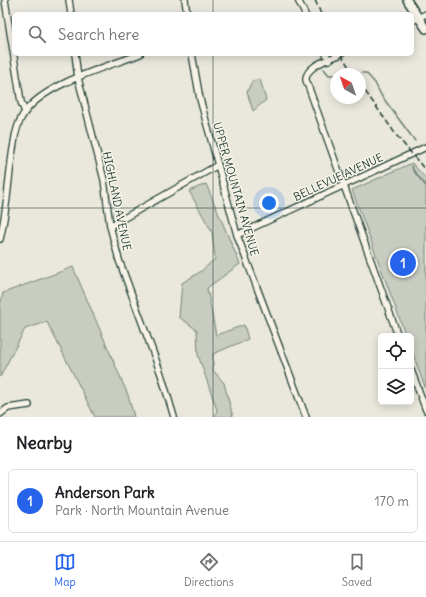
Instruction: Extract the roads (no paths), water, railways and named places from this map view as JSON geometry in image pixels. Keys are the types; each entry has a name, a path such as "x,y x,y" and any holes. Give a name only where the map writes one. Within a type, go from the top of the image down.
{"main road":[{"path":"407,0 412,12"},
{"path":"415,20 426,29"}],"street":[{"path":"5,0 12,45"},
{"path":"69,0 71,12"},
{"path":"185,0 187,12"},
{"path":"298,0 304,12"},
{"path":"415,20 426,14"},
{"path":"14,56 21,102 25,112"},
{"name":"HIGHLAND AVENUE","path":"75,56 78,78 104,180 110,226 119,260 162,374 174,417"},
{"path":"0,239 6,214 14,142 25,112 46,93 78,78 135,56"},
{"name":"UPPER MOUNTAIN AVENUE","path":"192,56 200,98 237,235 306,417"},
{"path":"327,57 312,68 306,76 344,184 357,226 397,333"},
{"name":"BELLEVUE AVENUE","path":"237,235 426,147"},
{"path":"110,226 218,165"},
{"path":"414,378 426,410"},
{"path":"0,414 8,408 29,405"}],"waterway":[{"path":"324,69 330,75"},
{"path":"366,73 375,83 381,95 415,141"},
{"path":"412,166 413,170 426,186"}],"railway":[{"path":"315,0 320,12"},
{"path":"342,56 349,68"},
{"path":"366,92 397,136 426,171"}],"place":[{"name":"Anderson Park","path":"403,263"}]}
